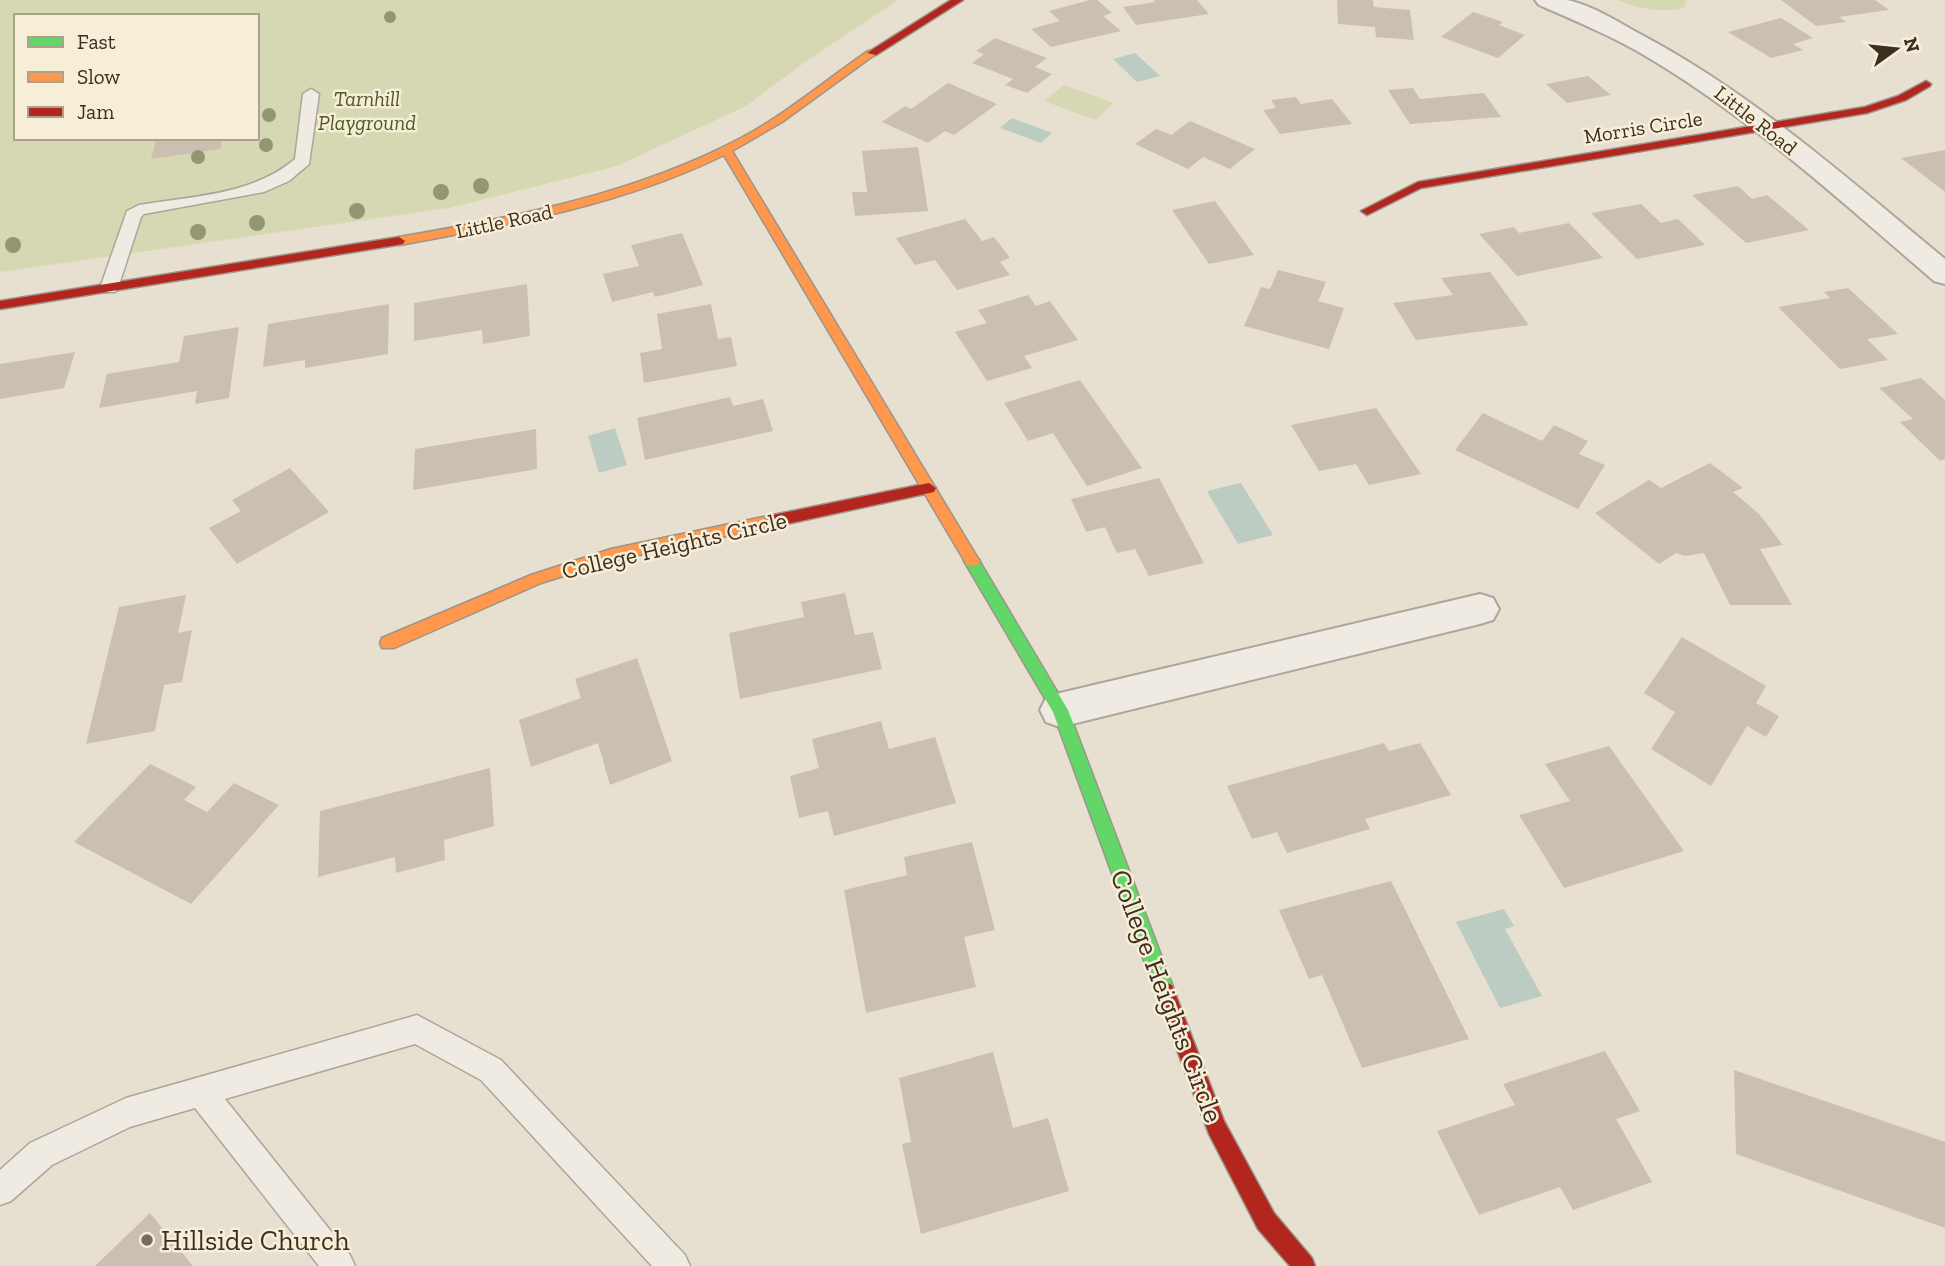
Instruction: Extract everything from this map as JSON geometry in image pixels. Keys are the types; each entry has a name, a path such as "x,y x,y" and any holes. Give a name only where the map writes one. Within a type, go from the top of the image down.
{"street":[{"name":"Little Road","path":"0,305 441,235 539,216 631,188 726,149 780,119 921,18 958,0"},
{"name":"Little Road","path":"1547,0 1641,41 1701,77 1767,127 1945,274"},
{"name":"Morris Circle","path":"1367,212 1418,185 1867,110 1902,98 1926,84"},
{"name":"College Heights Circle","path":"726,149 1060,710 1216,1127 1266,1221 1304,1266"},
{"name":"College Heights Circle","path":"388,643 572,565 929,488"},
{"path":"1060,710 1480,609"}],"lane":[{"path":"109,288 133,215 139,210 258,188 283,178 303,161 311,94"},
{"path":"0,1190 40,1154 126,1113 417,1029 491,1069 674,1266"},
{"path":"200,1091 339,1266"}],"green space":[{"name":"Tarnhill Playground","path":"0,0 898,0 812,57 746,106 617,166 449,208 0,272"},
{"path":"1618,0 1686,0 1684,8 1659,10"},
{"path":"1064,85 1114,103 1095,120 1044,101"}],"shaded area":[{"path":"1135,53 1160,76 1137,82 1113,59"},
{"path":"1012,118 1052,133 1041,143 1000,128"},
{"path":"615,428 627,465 599,473 588,436"},
{"path":"1241,483 1273,535 1238,544 1207,491"},
{"path":"1504,909 1514,926 1505,929 1542,996 1500,1008 1456,922"}],"building":[{"path":"1097,0 1112,13 1103,16 1121,31 1051,47 1031,29 1060,21 1049,11"},
{"path":"1154,0 1197,0 1209,14 1136,25 1123,7 1155,2"},
{"path":"1337,0 1373,0 1374,7 1410,10 1414,40 1376,37 1375,27 1338,24"},
{"path":"1781,0 1875,0 1889,10 1839,17 1846,22 1816,26"},
{"path":"1473,12 1503,22 1499,25 1525,35 1498,58 1441,37"},
{"path":"1781,18 1813,38 1793,44 1803,50 1771,58 1728,32"},
{"path":"995,38 1047,58 1035,67 1052,74 1027,93 1005,85 1013,79 972,63 984,54 976,51"},
{"path":"1588,76 1611,95 1567,103 1546,84"},
{"path":"948,83 997,104 954,135 945,131 928,143 882,122 905,106 911,109"},
{"path":"1413,88 1420,99 1484,93 1501,117 1410,124 1388,90"},
{"path":"1296,97 1301,104 1332,99 1352,124 1280,134 1263,110 1276,108 1271,100"},
{"path":"1190,121 1255,149 1230,169 1203,157 1188,169 1135,144 1156,129 1171,135"},
{"path":"156,140 222,140 220,149 151,159"},
{"path":"918,147 928,211 855,216 852,192 867,192 862,151"},
{"path":"1945,150 1945,192 1901,158"},
{"path":"1738,186 1752,199 1767,195 1809,230 1746,243 1692,195"},
{"path":"1215,201 1254,255 1209,264 1172,210"},
{"path":"1641,204 1661,223 1678,219 1705,245 1637,259 1591,213"},
{"path":"965,219 982,241 994,237 1010,258 1000,262 1010,275 957,290 935,260 915,265 896,238"},
{"path":"1569,223 1603,258 1517,276 1479,234 1514,227 1519,233"},
{"path":"682,233 703,285 655,297 653,292 612,302 603,274 639,266 631,245"},
{"path":"1278,270 1326,282 1318,301 1344,308 1329,349 1244,326 1261,287 1270,289"},
{"path":"1490,272 1529,325 1416,340 1393,303 1453,295 1441,278"},
{"path":"527,284 530,336 483,344 482,330 414,341 414,303"},
{"path":"1848,288 1898,334 1867,339 1888,360 1840,369 1778,307 1830,298 1824,292"},
{"path":"1028,295 1036,306 1050,301 1078,340 1024,356 1032,368 987,381 955,332 987,323 978,310"},
{"path":"389,304 388,354 305,368 305,360 263,367 268,324"},
{"path":"711,304 718,339 731,337 737,366 644,383 640,353 662,349 657,314"},
{"path":"239,327 229,398 195,404 197,391 99,408 107,374 179,362 184,336"},
{"path":"75,352 64,388 0,399 0,364"},
{"path":"1921,378 1945,400 1945,459 1940,461 1900,422 1913,419 1879,388"},
{"path":"1080,380 1142,468 1087,486 1053,433 1028,441 1004,403"},
{"path":"730,397 733,406 763,399 773,431 645,460 637,418"},
{"path":"1376,408 1421,474 1369,485 1356,464 1319,471 1291,425"},
{"path":"1483,413 1542,441 1554,425 1588,441 1579,454 1605,465 1578,509 1455,450"},
{"path":"536,429 537,469 413,490 415,449"},
{"path":"1710,463 1743,488 1733,492 1759,514 1783,545 1760,549 1792,605 1730,605 1704,553 1685,556 1676,553 1659,564 1595,513 1649,480 1661,488"},
{"path":"290,468 329,512 237,564 209,528 241,511 232,500"},
{"path":"1159,478 1204,563 1149,576 1135,549 1117,553 1105,527 1086,532 1071,499"},
{"path":"845,593 855,635 873,632 882,669 740,699 729,633 804,617 801,602"},
{"path":"186,595 178,633 192,630 182,682 164,685 155,731 86,744 119,607"},
{"path":"1682,637 1766,686 1756,703 1779,716 1766,737 1747,726 1711,786 1651,749 1675,712 1644,693"},
{"path":"637,658 672,761 610,785 598,743 531,767 519,720 581,698 575,679"},
{"path":"881,721 889,749 935,737 956,803 834,836 828,811 799,818 790,776 819,768 812,739"},
{"path":"1384,743 1389,751 1420,743 1451,795 1365,819 1370,829 1287,853 1277,832 1252,839 1227,786"},
{"path":"1609,746 1684,851 1564,888 1519,815 1570,801 1545,764"},
{"path":"150,764 196,787 184,800 207,812 234,783 279,805 191,904 74,842"},
{"path":"490,768 494,826 444,840 445,860 396,873 395,857 318,877 320,811"},
{"path":"972,842 995,930 964,937 976,987 866,1013 844,890 907,875 904,857"},
{"path":"1391,881 1469,1039 1362,1068 1322,975 1309,979 1279,910"},
{"path":"1605,1051 1640,1111 1616,1119 1652,1182 1573,1210 1560,1187 1479,1215 1437,1131 1515,1105 1503,1084"},
{"path":"993,1052 1013,1128 1048,1118 1069,1191 921,1234 902,1144 911,1142 899,1078"},
{"path":"1734,1070 1945,1142 1945,1228 1736,1154"},
{"name":"Hillside Church","path":"150,1213 193,1266 95,1266"}],"traffic: fast":[{"path":"972,561 1060,710 1165,992"}],"traffic: slow":[{"path":"399,241 532,216 620,192 663,177 704,160 762,130 872,53"},
{"path":"726,149 972,561"},
{"path":"388,643 536,579 611,555 768,522"}],"traffic: jam":[{"path":"872,53 958,0"},
{"path":"1367,211 1418,185 1867,110 1902,98 1926,84"},
{"path":"0,305 399,241"},
{"path":"768,522 929,488"},
{"path":"1165,992 1216,1127 1266,1221 1304,1266"}],"place":[{"name":"Hillside Church","path":"147,1240"}]}
